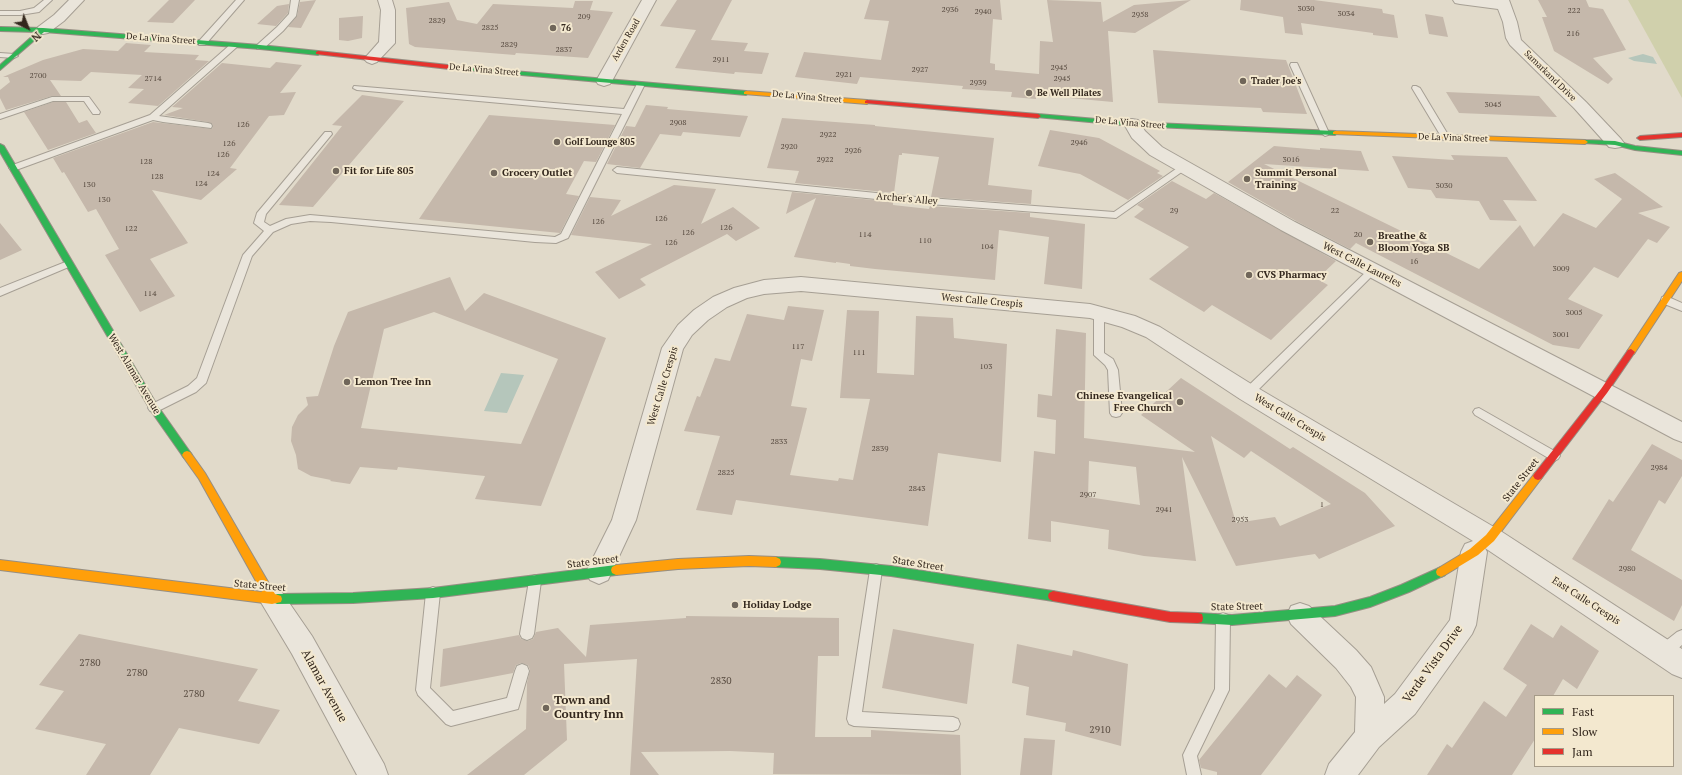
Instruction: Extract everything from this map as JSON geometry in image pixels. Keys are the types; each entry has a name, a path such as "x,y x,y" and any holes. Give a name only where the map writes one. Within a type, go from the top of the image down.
{"street":[{"path":"0,68 59,18 77,0"},
{"path":"372,59 388,43 388,10 386,0"},
{"name":"Arden Road","path":"604,81 650,0"},
{"path":"1460,0 1503,3"},
{"name":"Samarkand Drive","path":"1503,3 1515,42 1580,105 1615,143"},
{"name":"De La Vina Street","path":"0,29 43,30 260,47 604,81 1132,124 1446,138 1615,143 1635,148 1682,153"},
{"name":"West Calle Laureles","path":"1132,124 1146,143 1183,167 1288,226 1682,432"},
{"name":"De La Vina Street","path":"1615,143 1632,139 1682,135"},
{"name":"West Alamar Avenue","path":"0,148 144,392 202,476 272,600"},
{"path":"1671,152 1682,157"},
{"name":"State Street","path":"0,565 272,600 353,598 474,589 599,572 678,564 749,562 820,564 890,570 1170,617 1223,619 1300,615 1335,611 1370,602 1405,589 1450,568 1482,545 1604,391 1654,321 1682,275"},
{"name":"West Calle Crespis","path":"599,572 624,520 673,348 685,330 701,315 720,302 741,293 764,287 801,284 1099,313 1128,321 1153,332 1482,545"},
{"name":"East Calle Crespis","path":"1482,545 1676,651"},
{"name":"Verde Vista Drive","path":"1340,775 1369,737 1405,704 1463,625 1482,545"},
{"name":"Alamar Avenue","path":"272,600 302,645 374,775"},
{"path":"1300,615 1346,659 1360,677 1370,697 1369,737"}],"lane":[{"path":"0,13 20,13 36,10 48,0"},
{"path":"202,43 240,0"},
{"path":"260,47 280,29 293,14 295,0"},
{"path":"13,168 154,117 234,46"},
{"path":"0,55 14,56"},
{"path":"1294,65 1325,133"},
{"path":"154,408 192,389 202,380 248,255 270,230 289,221 310,218 331,218 556,240 565,236 641,84"},
{"path":"357,88 627,112"},
{"path":"1416,88 1446,138"},
{"path":"0,117 52,99 86,99 96,112"},
{"path":"154,117 163,120 208,126"},
{"path":"270,230 259,223 262,213 328,134"},
{"name":"Archer's Alley","path":"617,170 908,200 1116,215 1183,167"},
{"path":"0,292 68,264"},
{"path":"1248,393 1373,270"},
{"path":"1666,300 1682,307"},
{"path":"1099,313 1099,355 1108,362 1113,370 1116,413"},
{"path":"1479,412 1554,456"},
{"path":"876,570 854,719 953,724"},
{"path":"527,634 535,581"},
{"path":"433,592 423,690 450,719 514,704 522,671"},
{"path":"1194,775 1190,755 1222,690 1223,619"}],"green space":[{"path":"1628,0 1682,0 1682,98"}],"shaded area":[{"path":"1643,54 1653,57 1657,64 1634,61 1628,58"},
{"path":"501,373 524,375 507,413 484,411"}],"building":[{"path":"169,0 195,0 173,23 147,22"},
{"path":"316,0 301,28 288,27 297,16 300,2"},
{"path":"677,0 732,0 711,40 748,43 744,51 769,53 762,74 735,72 734,74 675,68 696,30 660,26"},
{"path":"870,0 1000,0 1002,20 993,19 990,63 995,64 995,70 1039,74 1040,41 1053,42 1047,0 1101,2 1103,22 1134,5 1191,0 1135,33 1108,31 1113,102 1036,95 1036,99 1011,97 1012,92 962,89 963,86 860,77 857,84 795,77 804,52 881,60 889,21 864,19"},
{"path":"1241,0 1314,0 1382,9 1383,13 1394,15 1398,38 1301,23 1303,35 1285,33 1283,17 1240,10"},
{"path":"1538,0 1586,0 1589,7 1603,9 1626,50 1593,58 1613,79 1608,84 1554,51 1542,17 1547,17"},
{"path":"575,1 593,1 590,10 613,12 588,58 516,53 515,55 415,47 409,44 406,8 449,2 457,20 477,24 493,4 573,8"},
{"path":"289,4 288,13 276,26 257,24 277,6"},
{"path":"1425,14 1443,17 1448,37 1429,34"},
{"path":"363,16 362,38 348,41 339,40 339,18"},
{"path":"126,43 151,45 144,52 199,55 195,60 209,61 158,106 128,103 144,89 128,88 142,75 91,72 81,81 50,80 61,96 52,96 6,110 0,98 0,90 10,82 8,77 3,77 43,60 83,49 118,51"},
{"path":"1153,50 1286,60 1307,114 1263,112 1261,108 1158,103"},
{"path":"276,62 302,65 280,93 296,92 284,115 269,116 230,168 237,169 201,200 152,190 188,243 150,259 175,296 140,312 105,255 119,249 96,209 88,212 64,172 62,173 53,158 153,122 212,129 213,125 208,122 164,115 183,108 172,107 222,63 270,68"},
{"path":"1446,92 1539,96 1557,117 1459,113"},
{"path":"362,95 404,101 313,207 279,205 342,126 332,125"},
{"path":"53,102 66,102 79,123 87,120 96,133 48,150 24,112"},
{"path":"646,105 668,107 667,109 748,116 740,137 683,132 681,136 660,134 640,168 607,164 626,126 635,127"},
{"path":"489,115 615,125 596,162 584,161 566,194 579,196 560,233 419,219"},
{"path":"782,118 875,125 994,138 988,185 1032,190 1031,204 931,197 939,157 902,153 902,155 899,155 894,193 795,183 799,171 767,168"},
{"path":"1050,130 1099,138 1160,171 1157,173 1163,176 1128,200 1080,174 1038,166"},
{"path":"1274,146 1320,150 1320,148 1361,151 1369,171 1264,164 1479,269 1520,225 1534,247 1563,213 1596,228 1622,199 1594,179 1615,173 1663,207 1638,213 1670,227 1657,243 1648,239 1618,278 1594,267 1568,299 1603,315 1579,349 1553,345 1356,243 1350,249 1296,221 1228,182"},
{"path":"1451,155 1507,157 1537,201 1503,200 1517,221 1490,220 1479,201 1436,198 1431,190 1408,188 1392,156 1454,160"},
{"path":"1172,181 1206,199 1214,193 1336,261 1317,279 1328,285 1271,340 1212,305 1204,312 1149,279 1189,247 1134,217 1144,209 1137,205"},
{"path":"674,185 716,189 701,224 733,207 760,228 736,241 727,234 640,279 646,285 619,299 595,272 652,244 571,235 590,197 621,200 611,216"},
{"path":"792,192 893,202 893,205 929,209 930,206 1030,213 1030,217 1085,224 1082,289 1044,284 1049,237 999,230 995,280 875,269 850,266 850,264 794,257 816,198 786,214"},
{"path":"0,223 22,250 0,260"},
{"name":"Lemon Tree Inn","path":"450,277 465,311 484,293 606,338 541,506 475,499 485,476 398,467 397,470 360,467 350,484 311,476 298,469 296,455 291,441 292,427 298,415 308,405 306,397 318,396 334,346 348,312","holes":["434,312 558,359 521,444 361,428 384,329"]},
{"path":"788,306 824,310 812,361 801,359 791,406 807,408 790,475 838,481 839,478 853,480 870,399 840,398 847,310 879,311 877,373 914,375 916,316 953,318 954,338 1007,344 1001,462 938,453 928,526 736,500 732,515 696,510 720,436 684,431 697,396 700,397 715,358 730,361 747,314 784,320"},
{"path":"1056,329 1086,333 1084,438 1195,452 1141,415 1181,378 1290,449 1293,447 1365,493 1395,526 1319,559 1315,554 1236,566 1182,457 1196,561 1144,556 1108,549 1109,530 1051,521 1051,542 1028,539 1034,451 1055,454 1056,420 1037,417 1038,394 1052,396","holes":["1211,436 1244,458 1251,451 1331,504 1280,526 1275,517 1236,523","1089,461 1136,467 1140,505 1088,497"]},
{"path":"1652,444 1682,460 1682,476 1665,504 1659,500 1631,550 1682,580 1682,605 1674,621 1572,559 1609,499 1613,502"},
{"path":"686,616 839,618 839,656 818,656 815,737 871,737 871,730 960,735 961,775 773,774 774,753 730,751 641,752 659,775 630,775 637,659 564,664 567,740 524,775 467,775 526,729 527,683 530,670 528,665 521,663 516,665 513,673 440,687 443,649 519,635 521,639 528,641 533,639 536,632 558,628 586,657 590,625 686,618"},
{"path":"1531,624 1553,638 1561,625 1599,651 1577,689 1563,679 1554,695 1534,695 1534,741 1512,775 1427,775 1447,744 1452,748 1484,701 1506,717 1527,685 1503,669"},
{"path":"893,629 974,644 967,704 882,688"},
{"path":"79,634 258,669 238,701 280,710 259,744 179,728 150,775 86,775 106,744 35,729 64,691 39,685"},
{"path":"1017,644 1072,656 1073,650 1128,664 1121,746 1065,731 1066,723 1026,715 1029,687 1012,683"},
{"path":"1269,674 1286,688 1297,675 1322,695 1261,775 1217,775 1217,772 1201,768 1199,760"},
{"path":"1024,738 1055,740 1052,775 1020,775"}],"traffic: fast":[{"path":"0,29 43,30 318,53"},
{"path":"0,68 43,30"},
{"path":"467,69 746,93"},
{"path":"1038,116 1132,124 1335,133"},
{"path":"1585,142 1615,143 1635,148 1682,153"},
{"path":"0,146 154,408 187,455"},
{"path":"776,562 820,564 891,571 1053,596"},
{"path":"277,599 353,598 433,593 616,570"},
{"path":"1198,618 1232,620 1335,611 1370,602 1405,589 1441,572"}],"traffic: slow":[{"path":"746,93 867,102"},
{"path":"1335,133 1585,142"},
{"path":"1631,352 1682,275"},
{"path":"187,455 202,476 272,599"},
{"path":"1441,572 1474,552 1490,538 1538,476"},
{"path":"616,570 678,564 749,561 776,562"},
{"path":"0,565 277,599"}],"traffic: jam":[{"path":"318,53 467,69"},
{"path":"867,102 1038,116"},
{"path":"1640,138 1682,135"},
{"path":"1538,476 1604,391 1631,352"},
{"path":"1053,596 1170,617 1198,618"}],"place":[{"name":"76","path":"553,28"},
{"name":"Trader Joe's","path":"1243,81"},
{"name":"Be Well Pilates","path":"1029,93"},
{"name":"Golf Lounge 805","path":"557,142"},
{"name":"Fit for Life 805","path":"336,171"},
{"name":"Grocery Outlet","path":"494,173"},
{"name":"Summit Personal Training","path":"1247,179"},
{"name":"Breathe & Bloom Yoga SB","path":"1370,242"},
{"name":"CVS Pharmacy","path":"1249,275"},
{"name":"Lemon Tree Inn","path":"347,382"},
{"name":"Chinese Evangelical Free Church","path":"1180,402"},
{"name":"Holiday Lodge","path":"735,605"},
{"name":"Town and Country Inn","path":"546,708"}]}
